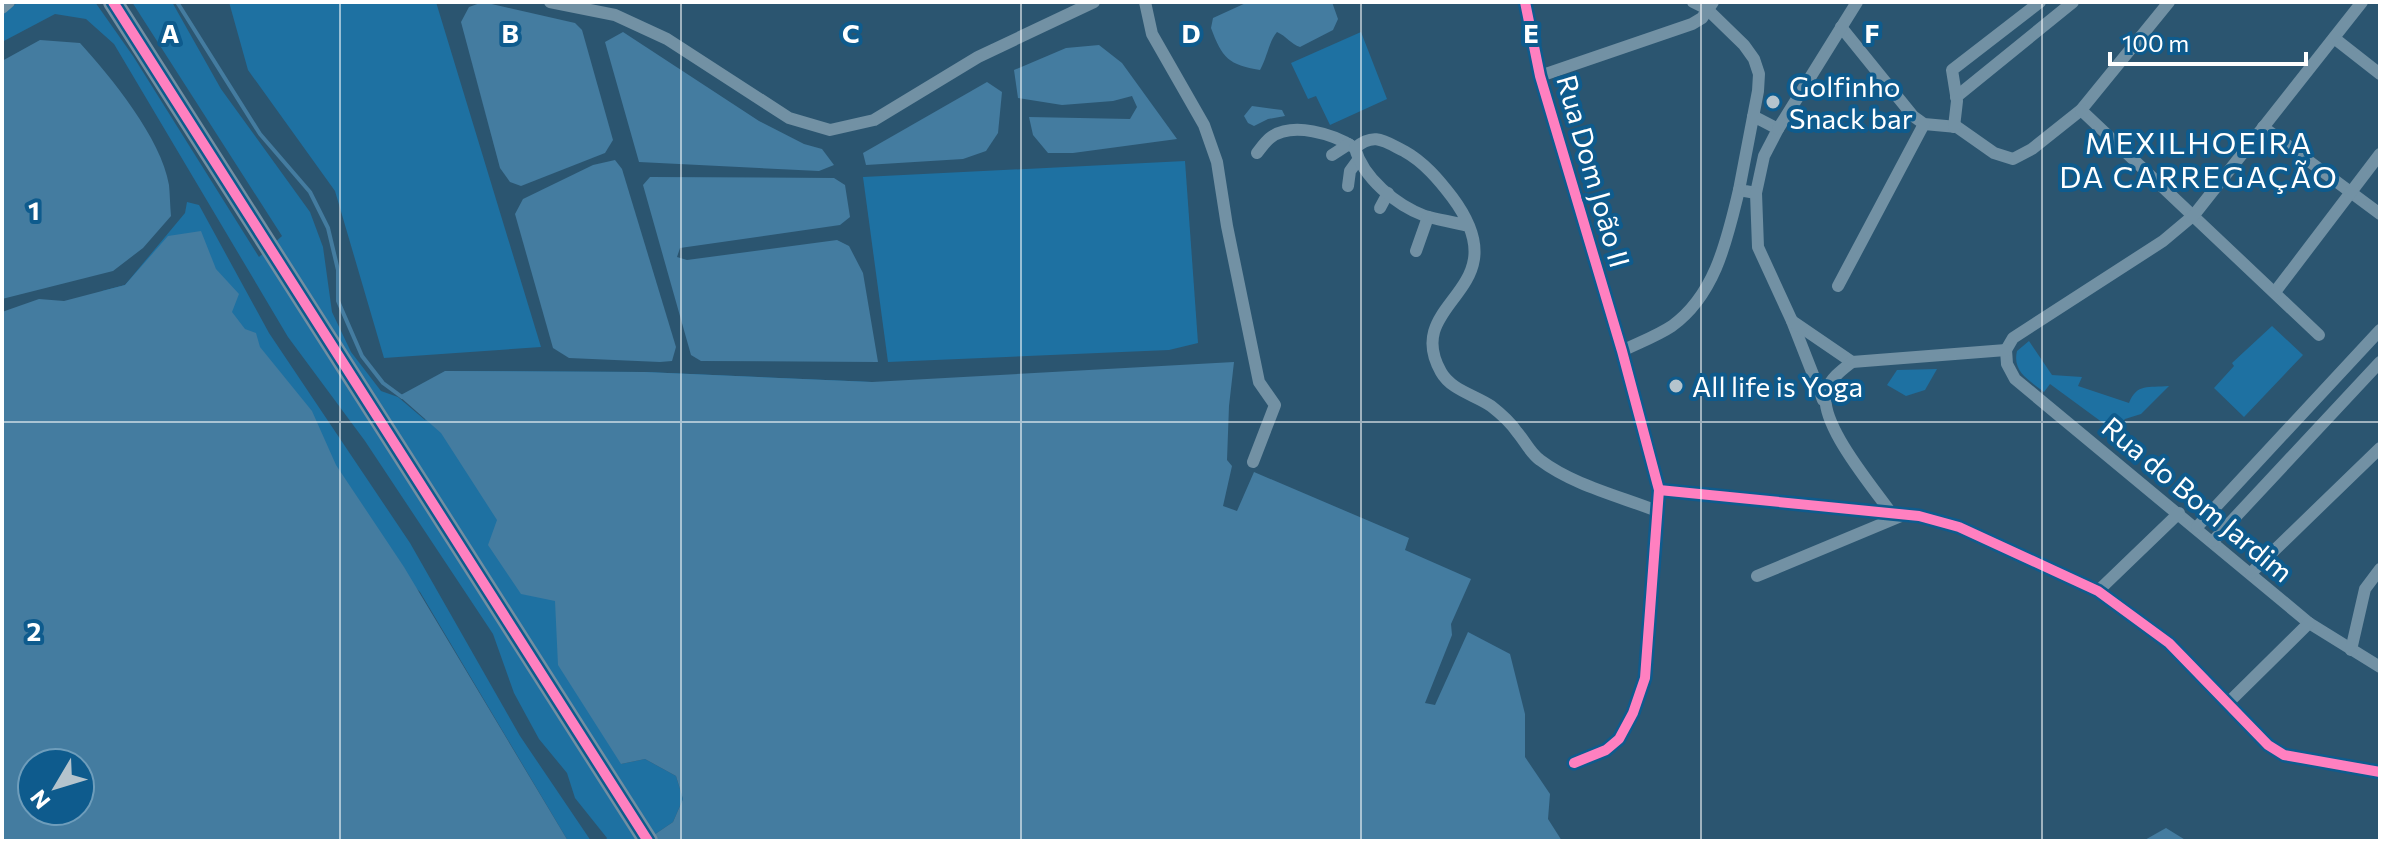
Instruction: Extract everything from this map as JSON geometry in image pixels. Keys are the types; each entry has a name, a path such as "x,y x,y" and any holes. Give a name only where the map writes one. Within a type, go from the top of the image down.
{"main road":[{"path":"113,2 648,841"}],"street":[{"path":"2,8 9,2"},
{"path":"550,2 615,15 667,39 789,118 830,130 874,120 978,57 1094,2"},
{"path":"1145,2 1152,34 1204,125 1217,162 1259,382 1275,405 1253,462"},
{"name":"Rua Dom João II","path":"1525,2 1540,76 1622,351 1659,490"},
{"path":"1622,351 1672,326 1694,305 1719,263 1739,190 1759,83 1754,59 1710,5 1693,2"},
{"path":"1857,2 1764,156 1756,193 1758,247 1792,321 1832,427 1898,514"},
{"path":"1954,127 1956,97 1952,70 2040,2"},
{"path":"1956,97 2073,2"},
{"path":"1841,27 1902,105 1924,124 1954,127 1994,153 2013,159 2032,149 2081,110 2169,2"},
{"path":"1826,408 1825,392 1834,376 1852,362 2006,350 2013,338 2163,241 2194,215 2362,2"},
{"path":"1540,76 1692,24 1702,18 1710,5"},
{"path":"2334,38 2380,74"},
{"path":"2081,110 2319,335"},
{"path":"1753,116 1778,129"},
{"path":"1838,286 1924,124"},
{"path":"2263,127 2380,214"},
{"path":"1257,153 1268,139 1285,131 1339,137 1403,206 1428,217 1468,226"},
{"path":"1348,186 1354,151 1366,139 1380,139 1413,156 1440,181 1461,209 1476,243 1474,266 1462,291 1445,308 1433,328 1433,350 1442,374 1454,386 1491,406 1515,428 1536,458 1557,472 1657,511"},
{"path":"1332,155 1354,151"},
{"path":"2275,292 2380,154"},
{"path":"1739,190 1756,193"},
{"path":"1380,208 1388,193"},
{"path":"1416,251 1428,217"},
{"path":"1792,321 1852,362"},
{"path":"2197,527 2380,330"},
{"name":"Rua do Bom Jardim","path":"2006,350 2007,364 2015,379 2309,623 2380,667"},
{"path":"2213,541 2380,362"},
{"path":"2251,573 2380,448"},
{"path":"1574,763 1606,750 1619,739 1633,713 1645,678 1659,490 1898,514 1959,527 2098,591 2169,643 2268,745 2284,755 2380,772"},
{"path":"2098,591 2179,513"},
{"path":"1757,576 1898,514"},
{"path":"2351,650 2365,589 2380,569"},
{"path":"2229,702 2309,623"}],"shaded area":[{"path":"18,2 95,2 133,56 259,257 282,236 132,2 172,2 221,89 310,212 323,247 332,312 351,352 381,391 398,397 425,420 445,371 645,372 872,382 621,764 645,759 676,776 683,799 673,822 645,841 605,841 607,838 575,798 567,773 539,739 514,693 493,634 365,441 288,337 114,44 86,19 55,14 2,42 2,15"},
{"path":"229,2 436,2 541,347 384,358 335,191 248,70"},
{"path":"483,2 575,23 582,30 613,140 605,153 521,186 510,182 500,168 461,22 469,7"},
{"path":"1248,2 1332,2 1338,19 1333,30 1300,47 1277,32 1260,70 1241,66 1228,58 1219,47 1211,28 1213,18"},
{"path":"623,32 759,121 804,144 822,149 834,165 819,171 639,162 605,42"},
{"path":"1361,32 1387,99 1330,125 1316,96 1308,99 1291,63"},
{"path":"40,40 80,43 120,90 145,128 164,167 169,185 171,216 143,248 113,271 2,299 2,61"},
{"path":"1099,45 1122,63 1177,139 1073,153 1048,153 1033,135 1029,117 1130,119 1137,107 1132,96 1113,101 1062,105 1018,98 1014,70 1066,48"},
{"path":"987,82 1002,92 998,133 986,151 963,159 866,165 863,153"},
{"path":"1252,106 1282,110 1285,116 1254,126 1244,116"},
{"path":"615,160 622,169 676,347 672,361 569,358 553,348 515,214 523,199 593,165"},
{"path":"1185,161 1198,343 1169,350 888,362 863,177"},
{"path":"650,177 834,178 845,185 850,217 840,225 680,248 677,257 687,260 837,240 849,246 863,273 878,362 701,361 691,355 643,185"},
{"path":"187,202 199,205 269,333 410,543 520,736 591,841 568,841 420,592 102,291 125,285 185,213"},
{"path":"201,231 216,269 239,294 232,312 245,329 256,333 260,347 312,411 336,465 404,567 568,841 2,841 2,312 39,299 64,301 125,285 168,236"},
{"path":"2272,326 2303,355 2244,417 2214,388 2234,366 2232,363"},
{"path":"2029,341 2052,375 2082,377 2078,386 2129,403 2140,389 2169,386 2141,414 2125,419 2114,431 2050,384 2044,392 2023,375 2017,365 2017,351"},
{"path":"1234,362 1227,460 1232,466 1223,506 1237,511 1254,472 1409,538 1405,550 1471,579 1451,624 1452,635 1425,703 1435,705 1468,632 1510,654 1525,714 1525,757 1550,794 1548,819 1562,841 645,841 673,822 683,799 676,776 645,759 621,764 558,665 555,601 521,594 488,545 497,520 441,433 399,396 445,371 645,372 872,382"},
{"path":"1937,369 1925,390 1906,396 1887,385 1897,370"},
{"path":"2166,828 2187,841 2143,841"}],"waterway":[{"path":"177,2 260,134 310,192 328,228 338,270 338,301 362,356 383,383 402,397"}],"cycle path":[{"path":"113,2 648,841"},
{"path":"1525,2 1540,76 1622,351 1659,490 1645,678 1633,713 1619,739 1606,750 1574,763"},
{"path":"1659,490 1919,516 1959,527 2098,591 2169,643 2268,745 2284,755 2380,772"}],"place":[{"name":"Golfinho Snack bar","path":"1773,102"},
{"name":"All life is Yoga","path":"1676,386"}],"district":[{"name":"MEXILHOEIRA DA CARREGAÇÃO","path":"2199,158"}]}
